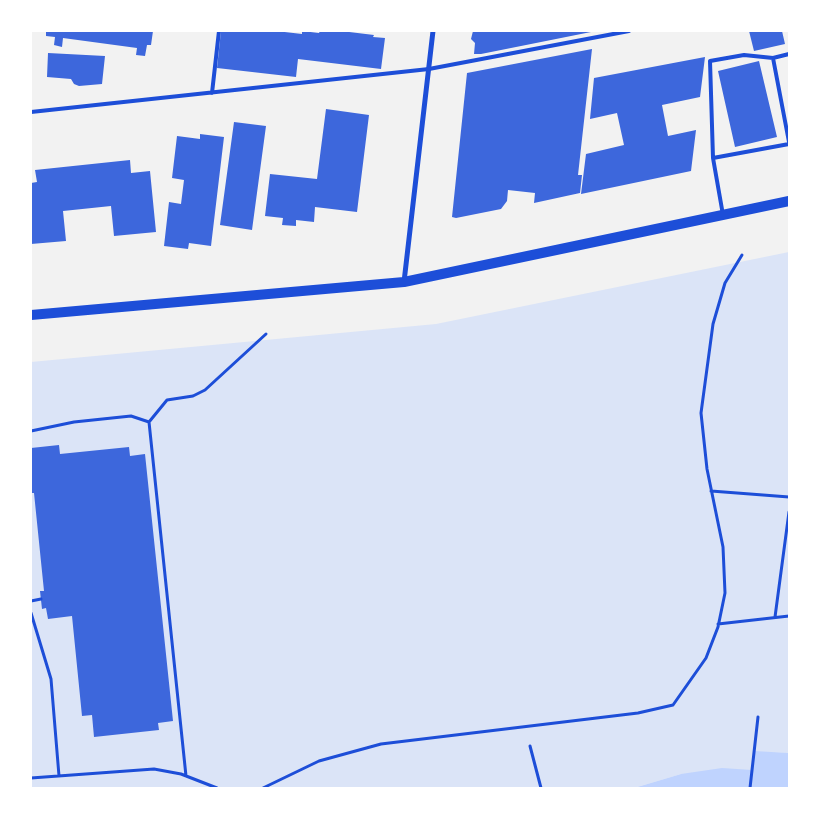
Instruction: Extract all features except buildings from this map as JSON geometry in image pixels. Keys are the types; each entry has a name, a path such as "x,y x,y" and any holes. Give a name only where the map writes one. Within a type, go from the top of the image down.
{"main road":[{"path":"31,315 404,282 789,201"}],"street":[{"path":"404,282 433,31"}],"lane":[{"path":"212,93 219,31"},
{"path":"31,112 429,69 629,31"},
{"path":"723,214 713,158 710,61 744,55 773,58 789,54"},
{"path":"713,158 789,143 773,58"}],"path":[{"path":"263,788 320,760 381,744 638,714 673,706 706,658 718,624 725,592 723,556 707,469 702,404 713,324 726,283 742,255"},
{"path":"186,776 150,422 167,400 193,396 205,390 266,334"},
{"path":"31,431 74,422 131,416 150,422"},
{"path":"711,491 789,497"},
{"path":"775,617 789,512"},
{"path":"31,600 41,599"},
{"path":"31,613 51,679 59,776"},
{"path":"718,624 789,616"},
{"path":"750,788 758,717"},
{"path":"530,746 541,788"},
{"path":"31,778 154,769 186,776 217,788"}],"shaded area":[{"path":"789,252 789,753 755,752 750,788 681,774 634,788 31,788 31,362 436,324"}],"water":[{"path":"754,751 789,753 789,788 634,788 681,774 722,768 752,770"}]}
